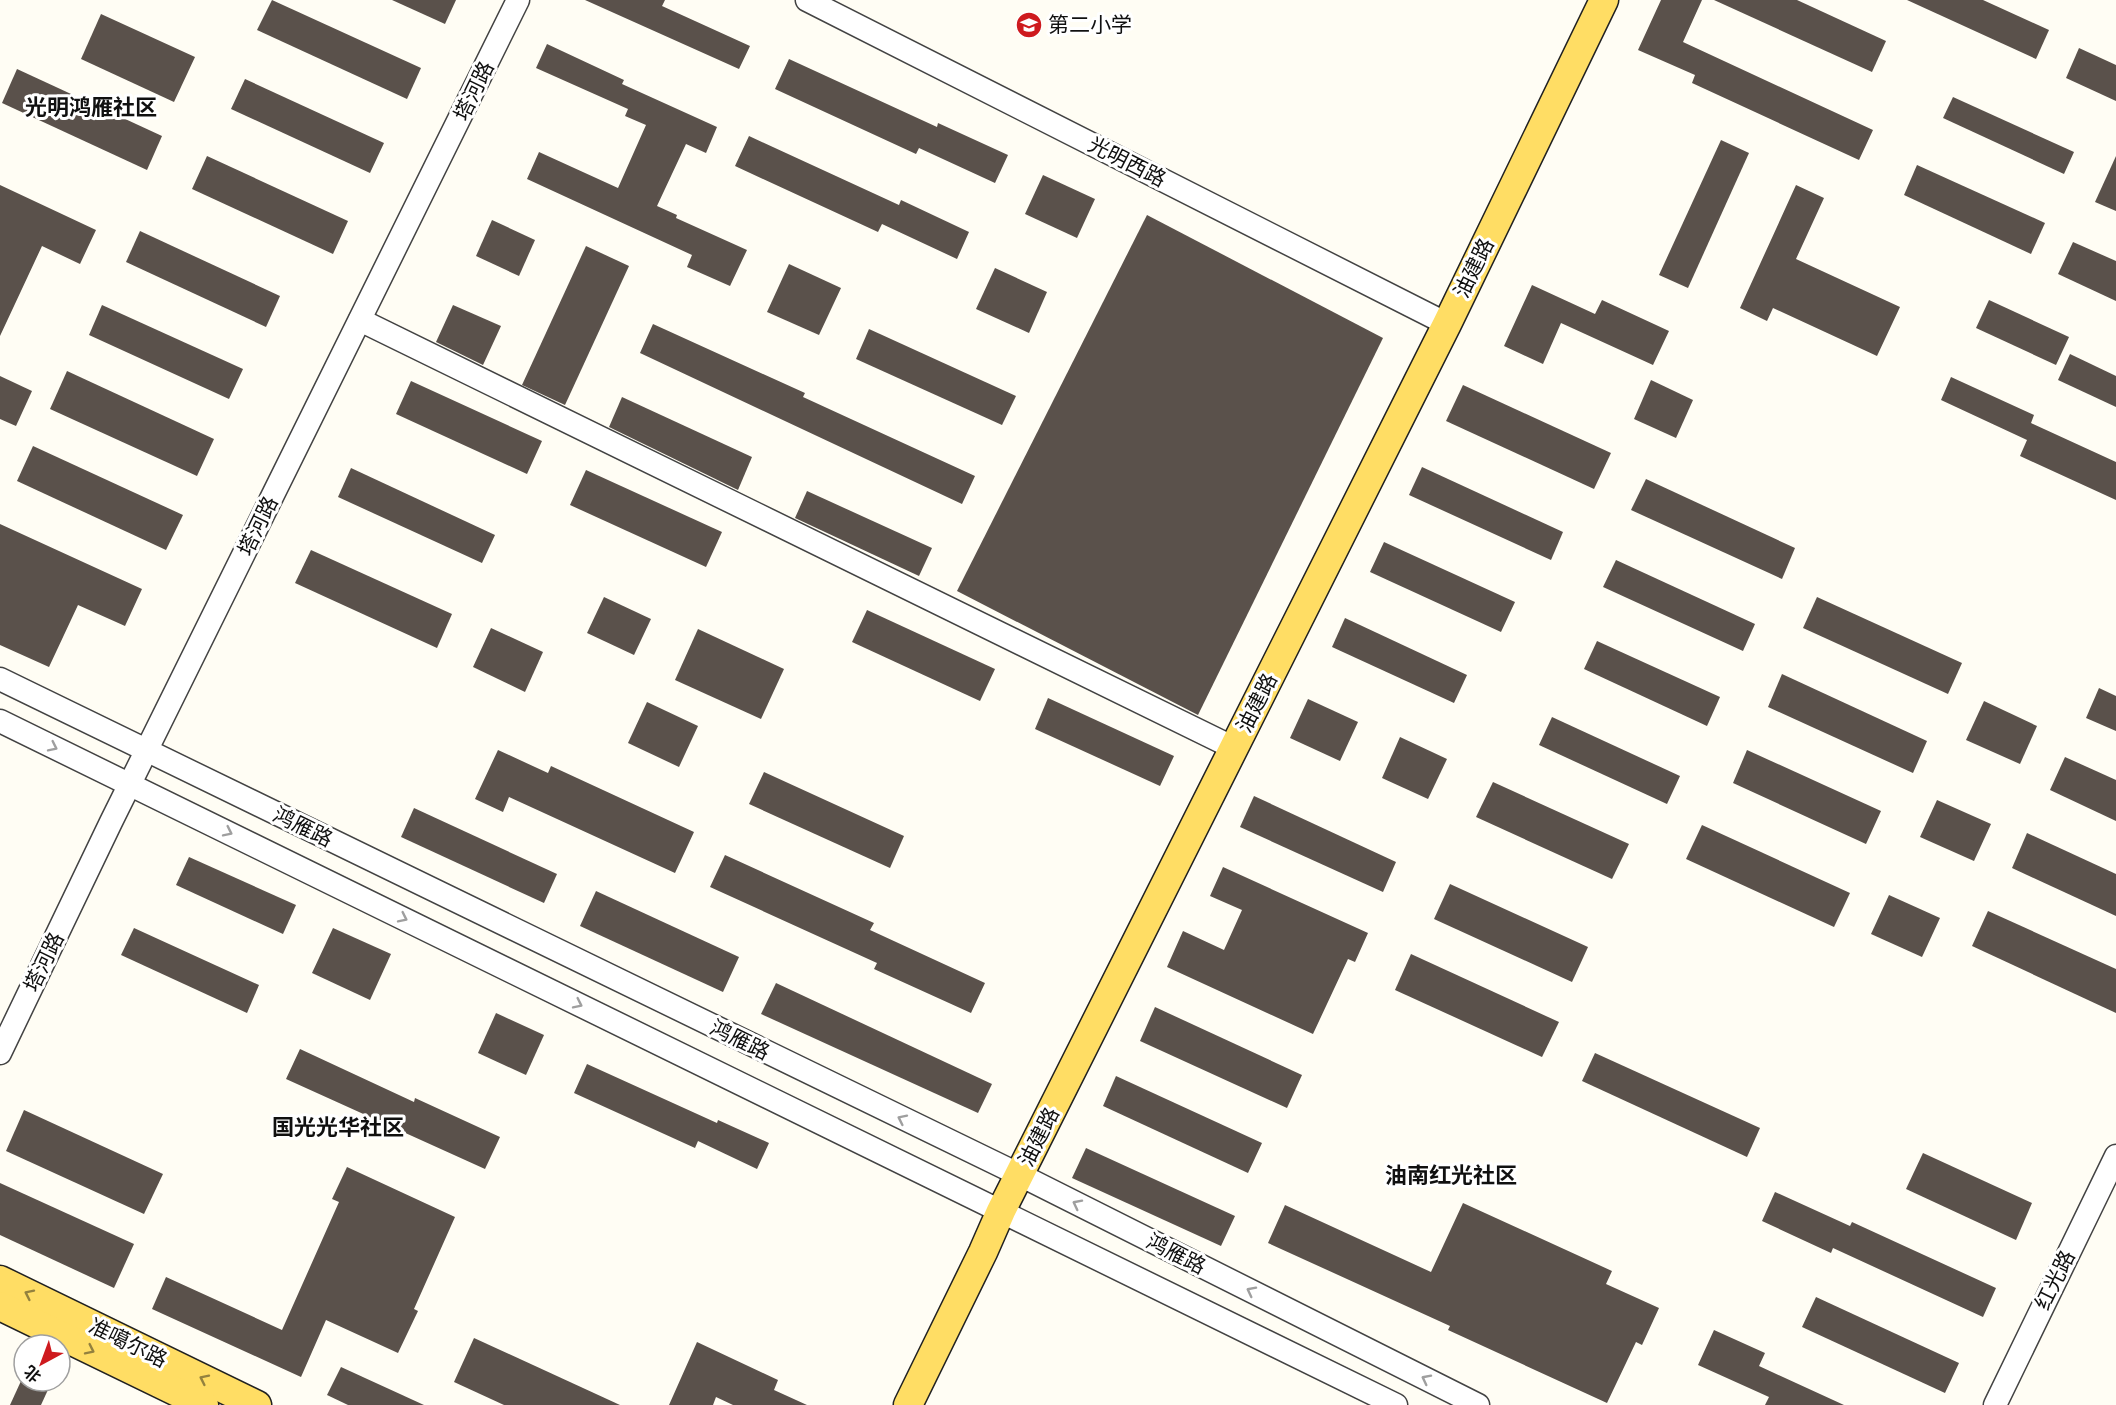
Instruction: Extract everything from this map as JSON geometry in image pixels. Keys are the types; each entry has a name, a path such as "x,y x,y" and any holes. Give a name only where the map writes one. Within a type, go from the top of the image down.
{"main road":[{"name":"油建路","path":"908,1405 1001,1211 1447,324 1605,0"},
{"name":"准噶尔路","path":"0,1280 257,1405"},
{"name":"准噶尔路","path":"0,1306 204,1405"}],"street":[{"name":"塔河路","path":"0,1053 519,0"},
{"name":"光明西路","path":"807,0 1447,324"},
{"path":"360,320 1234,748"},
{"name":"鸿雁路","path":"0,679 1020,1175 1478,1405"},
{"name":"鸿雁路","path":"0,721 1396,1405"},
{"name":"红光路","path":"1995,1405 2116,1155"}],"building":[{"path":"272,0 421,68 407,99 257,30"},
{"path":"392,0 456,0 445,24"},
{"path":"585,0 665,0 662,6 750,46 739,69"},
{"path":"1661,0 1702,0 1683,42 1873,130 1859,160 1692,83 1695,75 1638,50"},
{"path":"1714,0 1797,0 1886,41 1872,72"},
{"path":"1907,0 1983,0 2049,30 2036,59"},
{"path":"101,14 195,57 174,102 81,59"},
{"path":"547,44 624,80 622,84 717,127 706,153 686,144 657,206 677,215 676,218 747,250 730,286 687,267 692,255 527,179 539,152 618,188 646,125 625,116 628,109 536,68"},
{"path":"2079,48 2116,65 2116,101 2066,78"},
{"path":"789,59 937,127 938,123 1008,155 995,183 919,148 916,154 775,89"},
{"path":"17,69 162,136 147,170 2,103"},
{"path":"245,79 384,143 370,173 231,109"},
{"path":"1953,97 2074,152 2064,174 1943,118"},
{"path":"749,136 899,205 901,200 969,232 957,259 882,224 878,232 735,166"},
{"path":"1721,140 1749,153 1688,288 1659,275"},
{"path":"207,156 348,221 333,254 192,189"},
{"path":"2116,156 2116,211 2095,202"},
{"path":"1917,165 2045,223 2031,254 1904,195"},
{"path":"1043,175 1095,199 1077,238 1025,214"},
{"path":"0,185 96,230 80,264 42,246 0,336"},
{"path":"1796,185 1824,198 1796,259 1900,307 1877,356 1773,308 1767,321 1740,308"},
{"path":"1147,215 1383,338 1198,715 957,591"},
{"path":"492,220 535,240 519,276 476,256"},
{"path":"140,231 280,296 266,327 126,262"},
{"path":"2073,242 2116,261 2116,301 2058,274"},
{"path":"586,246 629,266 565,405 522,385"},
{"path":"789,264 841,288 819,335 767,312"},
{"path":"995,268 1047,292 1029,333 976,309"},
{"path":"1532,285 1595,314 1602,300 1669,331 1653,365 1561,323 1543,364 1504,346"},
{"path":"1989,300 2069,337 2056,365 1976,328"},
{"path":"102,305 243,369 229,399 89,335"},
{"path":"453,305 501,326 483,365 436,342"},
{"path":"653,324 805,393 803,397 975,476 962,504 640,353"},
{"path":"869,329 1016,396 1002,425 856,359"},
{"path":"2070,354 2116,376 2116,407 2058,380"},
{"path":"67,371 214,439 197,476 50,409"},
{"path":"0,376 32,391 16,426 0,419"},
{"path":"1951,377 2034,415 2031,423 2116,462 2116,500 2020,456 2027,440 1941,400"},
{"path":"1651,380 1693,400 1676,438 1634,419"},
{"path":"411,381 542,441 527,474 396,414"},
{"path":"1463,385 1611,453 1594,489 1446,421"},
{"path":"622,397 752,457 738,490 609,427"},
{"path":"33,446 183,515 166,550 17,481"},
{"path":"1422,467 1563,532 1551,560 1409,495"},
{"path":"351,468 495,535 482,563 338,497"},
{"path":"586,470 722,532 706,567 570,505"},
{"path":"1646,479 1795,548 1782,579 1631,510"},
{"path":"807,491 932,548 919,576 795,518"},
{"path":"0,524 142,589 125,626 78,605 49,667 0,645"},
{"path":"1384,542 1515,602 1501,632 1370,572"},
{"path":"311,550 452,614 437,648 295,583"},
{"path":"1616,560 1755,624 1743,651 1603,587"},
{"path":"604,597 651,619 634,655 587,633"},
{"path":"1817,597 1962,663 1948,694 1803,628"},
{"path":"867,610 995,669 980,701 852,642"},
{"path":"1345,618 1467,675 1454,703 1332,647"},
{"path":"491,628 543,652 525,692 473,667"},
{"path":"698,629 784,669 761,719 675,680"},
{"path":"1597,641 1720,697 1707,726 1584,669"},
{"path":"1782,674 1927,741 1913,773 1768,707"},
{"path":"2099,688 2116,696 2116,731 2086,718"},
{"path":"1048,698 1174,756 1160,786 1035,729"},
{"path":"1308,699 1358,722 1340,761 1290,738"},
{"path":"1984,701 2037,726 2020,764 1966,740"},
{"path":"647,702 698,726 679,767 628,743"},
{"path":"1552,717 1680,776 1667,804 1539,745"},
{"path":"1400,737 1447,759 1428,799 1382,778"},
{"path":"498,750 548,773 551,766 694,832 675,873 509,797 503,812 475,799"},
{"path":"1747,750 1881,811 1866,844 1733,783"},
{"path":"2065,757 2116,780 2116,821 2050,790"},
{"path":"764,772 904,836 890,868 749,804"},
{"path":"1493,782 1629,844 1612,879 1476,817"},
{"path":"1254,796 1396,862 1383,892 1240,827"},
{"path":"1937,800 1991,824 1974,861 1920,837"},
{"path":"414,808 557,874 544,903 401,837"},
{"path":"1702,825 1850,893 1834,927 1686,859"},
{"path":"2027,833 2116,874 2116,916 2012,868"},
{"path":"725,855 874,923 870,930 985,983 971,1013 874,969 877,963 710,887"},
{"path":"189,857 296,905 283,934 176,885"},
{"path":"1223,867 1368,933 1355,962 1348,959 1313,1034 1167,967 1183,931 1224,950 1242,910 1210,896"},
{"path":"1450,884 1588,947 1572,982 1434,919"},
{"path":"596,891 739,957 723,992 580,926"},
{"path":"1889,895 1940,918 1922,957 1871,934"},
{"path":"1988,911 2116,969 2116,1013 1972,946"},
{"path":"134,928 259,985 247,1013 121,955"},
{"path":"333,928 391,954 370,1000 312,973"},
{"path":"1411,954 1559,1022 1542,1057 1395,990"},
{"path":"776,983 992,1084 978,1113 761,1014"},
{"path":"1155,1007 1302,1075 1287,1108 1140,1041"},
{"path":"496,1013 544,1035 526,1075 478,1053"},
{"path":"300,1049 414,1102 415,1098 500,1137 485,1169 286,1079"},
{"path":"1595,1053 1760,1128 1747,1157 1582,1081"},
{"path":"587,1064 717,1123 718,1120 769,1143 757,1169 698,1141 695,1148 574,1093"},
{"path":"1116,1076 1262,1143 1248,1173 1103,1106"},
{"path":"24,1110 163,1174 144,1214 6,1151"},
{"path":"1086,1148 1235,1216 1221,1246 1072,1178"},
{"path":"1923,1153 2032,1203 2016,1240 1906,1189"},
{"path":"347,1167 455,1217 414,1309 418,1311 398,1353 326,1320 301,1377 152,1309 166,1277 282,1330 339,1202 332,1199"},
{"path":"0,1183 134,1244 114,1288 0,1235"},
{"path":"1775,1192 1850,1226 1852,1222 1996,1288 1983,1317 1833,1248 1831,1253 1762,1221"},
{"path":"1463,1203 1612,1271 1606,1284 1659,1308 1642,1345 1636,1342 1607,1403 1448,1330 1450,1326 1268,1243 1285,1205 1431,1272"},
{"path":"1816,1297 1959,1363 1945,1393 1802,1327"},
{"path":"1714,1330 1765,1353 1759,1366 1844,1405 1765,1405 1769,1397 1698,1365"},
{"path":"474,1338 620,1405 504,1405 454,1382"},
{"path":"697,1342 778,1380 774,1390 807,1405 733,1405 716,1397 713,1405 669,1405"},
{"path":"341,1367 424,1405 348,1405 327,1395"},
{"path":"16,1393 46,1393 41,1405 10,1405"}],"place":[{"name":"第二小学","path":"1029,25"}],"district":[{"name":"光明鸿雁社区","path":"91,107"},
{"name":"国光光华社区","path":"338,1127"},
{"name":"油南红光社区","path":"1451,1175"}]}
